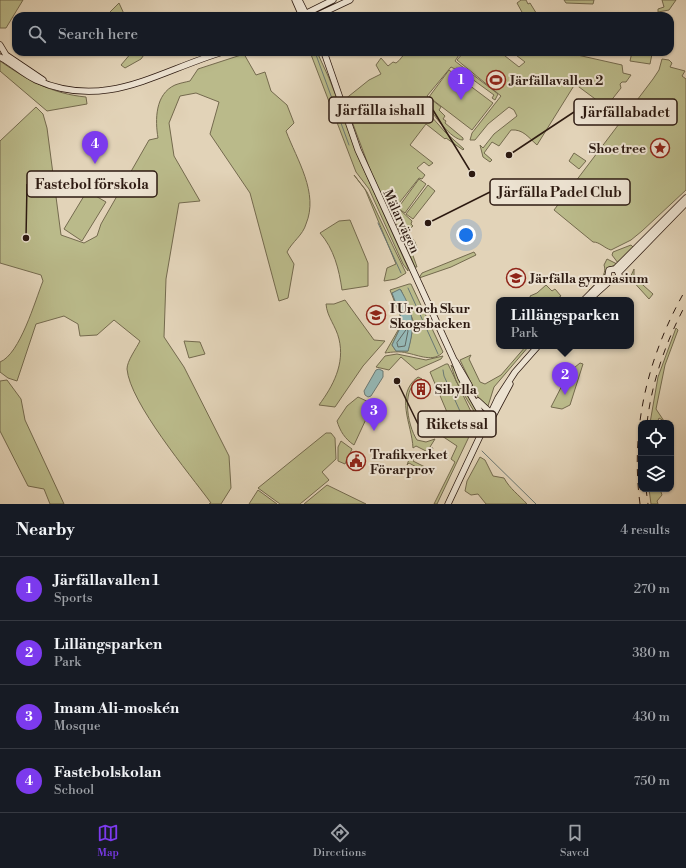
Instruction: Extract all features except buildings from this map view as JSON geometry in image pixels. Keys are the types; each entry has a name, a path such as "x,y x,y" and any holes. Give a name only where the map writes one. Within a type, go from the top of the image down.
{"street":[{"path":"294,0 302,12"},
{"path":"299,0 303,12"},
{"path":"310,12 333,0"},
{"path":"324,12 350,0"},
{"path":"1,52 23,68 52,85 86,92 113,90 148,80 212,56"},
{"name":"Mälarvägen","path":"322,56 336,88"},
{"name":"Mälarvägen","path":"325,56 358,150 461,378 479,405"},
{"path":"587,297 609,278 617,278 617,270 686,198"},
{"path":"592,297 609,278 609,270 617,270 686,203"},
{"path":"479,405 490,407 498,398 515,372 535,349"},
{"path":"453,494 481,431 508,387 539,349"},
{"path":"448,504 498,398"},
{"path":"479,405 491,415"},
{"path":"479,405 484,420 481,431"}],"green space":[{"path":"0,0 23,0 16,12 12,12 12,18 6,28 0,28"},
{"path":"521,0 526,0 528,4 530,3 536,12 522,12 517,3"},
{"path":"564,0 594,0 593,4 566,3"},
{"path":"662,0 676,0 669,10 658,12 658,9 664,7"},
{"path":"119,3 123,12 110,12"},
{"path":"129,56 143,56 141,59 125,68 121,65"},
{"path":"238,56 245,56 256,75 265,72 271,91 287,105 294,123 286,131 301,165 310,200 305,228 287,252 294,264 288,298 279,301 250,193 210,134 219,102 196,93 180,96 169,123 174,156 200,201 179,203 166,279 164,337 184,367 229,456 231,488 221,504 209,504 211,503 162,438 138,400 131,383 127,366 140,341 114,320 97,335 80,336 78,324 64,316 36,324 17,381 8,378 0,372 0,362 14,349 20,338 43,281 41,275 0,263 0,141 36,107 43,114 47,128 61,235 84,243 97,236 101,224 149,140 158,138 157,116 160,101 163,95 168,89 175,85 190,81 198,69"},
{"path":"312,56 319,56 329,78 365,172 408,271 403,264 369,189 356,172"},
{"path":"403,56 458,56 455,61 498,94 495,100 492,98 494,95 457,68 455,69 451,67 427,96 441,107 439,110 445,116 443,119 446,121 445,123 463,138 463,140 453,136 426,104 423,107 445,132 464,149 463,150 446,138 445,139 426,124 410,145 433,163 429,166 424,162 417,168 425,175 422,179 419,178 396,207 398,208 419,179 426,184 405,213 399,209 412,221 411,224 413,226 407,231 415,242 417,248 411,250 417,267 415,267 385,197 382,197 378,191 344,100 369,80 381,74 376,65 381,58 388,66 393,62 398,62"},
{"path":"460,56 505,56 519,67 525,62 517,56 582,56 622,65 623,73 631,75 626,82 622,82 620,84 621,88 606,107 575,84 537,145 522,132 511,130 499,146 492,142 484,153 492,160 490,162 483,157 480,145 483,148 494,134 517,116 514,110 509,107 488,124 475,140 470,140 472,133 501,96 457,60"},
{"path":"631,56 652,56 650,64 630,61"},
{"path":"662,59 669,60 672,63 670,67 685,71 682,76 686,79 686,190 631,240 611,250 593,242 554,210 653,79 659,70"},
{"path":"0,61 30,80 41,85 62,93 86,97 87,104 47,111 0,71"},
{"path":"449,70 493,103 472,130 429,97"},
{"path":"574,153 586,161 579,169 569,161"},
{"path":"428,185 435,191 413,219 406,214"},
{"path":"365,190 406,273 396,279 384,281 387,268 396,264"},
{"path":"87,191 106,202 82,241 64,229"},
{"path":"350,220 368,263 368,286 342,290 335,260 329,246 320,233 339,221"},
{"path":"631,245 633,247 618,265 609,267 603,278 590,292 589,290 603,276 605,269 604,265 607,259 617,264 618,263 612,255 613,252"},
{"path":"474,252 476,255 451,267 419,278 422,273"},
{"path":"634,269 634,277 653,294 649,299 630,278"},
{"path":"411,284 443,352 431,358 402,352 385,353 401,325 401,318 390,290","holes":["401,290 414,323 408,351 396,351 392,345 403,322 392,293"]},
{"path":"546,285 552,291 555,289 561,296 530,297"},
{"path":"345,300 374,340 385,341 363,366 335,407 319,405 333,382 339,366 340,357 339,339 328,313 326,304 334,304"},
{"path":"676,328 678,330 665,365 656,409 663,420 659,418 658,420 651,420 658,377"},
{"path":"184,341 200,342 205,354 189,358"},
{"path":"523,349 526,349 494,387 488,406 480,401 460,360 471,355 469,359 480,382 485,384 501,375"},
{"path":"397,354 426,360 443,356 441,359 416,370 401,357 389,370 376,367 385,356"},
{"path":"580,363 583,364 570,405 562,409 551,407 569,372"},
{"path":"448,364 476,422 437,504 434,504 455,462 451,459 457,446 442,436 455,431 430,372"},
{"path":"451,365 480,415 478,418 456,381"},
{"path":"418,377 422,379 415,383 408,397 408,416 413,433 417,440 426,442 435,439 430,447 433,448 430,453 416,446 413,448 406,410 407,392 411,384"},
{"path":"7,380 21,399 25,420 64,504 50,504 44,489 28,486 0,431 0,381"},
{"path":"358,397 373,404 354,445 343,434 337,421 347,406"},
{"path":"326,433 331,433 335,438 336,459 322,472 329,480 300,504 280,504 258,488"},
{"path":"341,441 352,449 345,464 338,461 338,447"},
{"path":"411,454 415,455 413,461 431,470 431,475 409,463 407,465"},
{"path":"480,457 485,460 493,476 504,478 512,489 527,504 486,504 478,494 471,495 465,491 467,481"},
{"path":"327,485 366,504 304,504"},
{"path":"258,490 277,504 249,504"},
{"path":"649,492 661,492 662,495 657,501 658,504 651,504"}],"water":[{"path":"400,289 411,312 412,319 412,334 408,351 396,351 392,345 403,322 392,293"},
{"path":"379,369 383,371 383,377 371,396 368,397 365,395 364,391 376,370"}],"waterway":[{"path":"316,56 349,145"},
{"path":"378,223 401,273"},
{"path":"408,288 438,354"},
{"path":"443,370 444,376 469,431"},
{"path":"482,451 536,504"}],"railway":[{"path":"640,504 638,448 640,420 645,393 661,340 686,289"},
{"path":"647,420 656,377 672,332 686,304"},
{"path":"646,492 648,504"}],"place":[{"name":"Järfällavallen 2","path":"496,80"},
{"name":"Järfällavallen 1","path":"461,100"},
{"name":"Shoe tree","path":"660,148"},
{"name":"Järfällabadet","path":"509,155"},
{"name":"Fastebolskolan","path":"95,164"},
{"name":"Järfälla ishall","path":"472,174"},
{"name":"Järfälla Padel Club","path":"428,223"},
{"name":"Fastebol förskola","path":"26,238"},
{"name":"Järfälla gymnasium","path":"516,278"},
{"name":"I Ur och Skur Skogsbacken","path":"376,315"},
{"name":"Rikets sal","path":"397,381"},
{"name":"Sibylla","path":"421,389"},
{"name":"Lillängsparken","path":"565,395"},
{"name":"Imam Ali-moskén","path":"374,431"},
{"name":"Trafikverket Förarprov","path":"356,461"}]}
